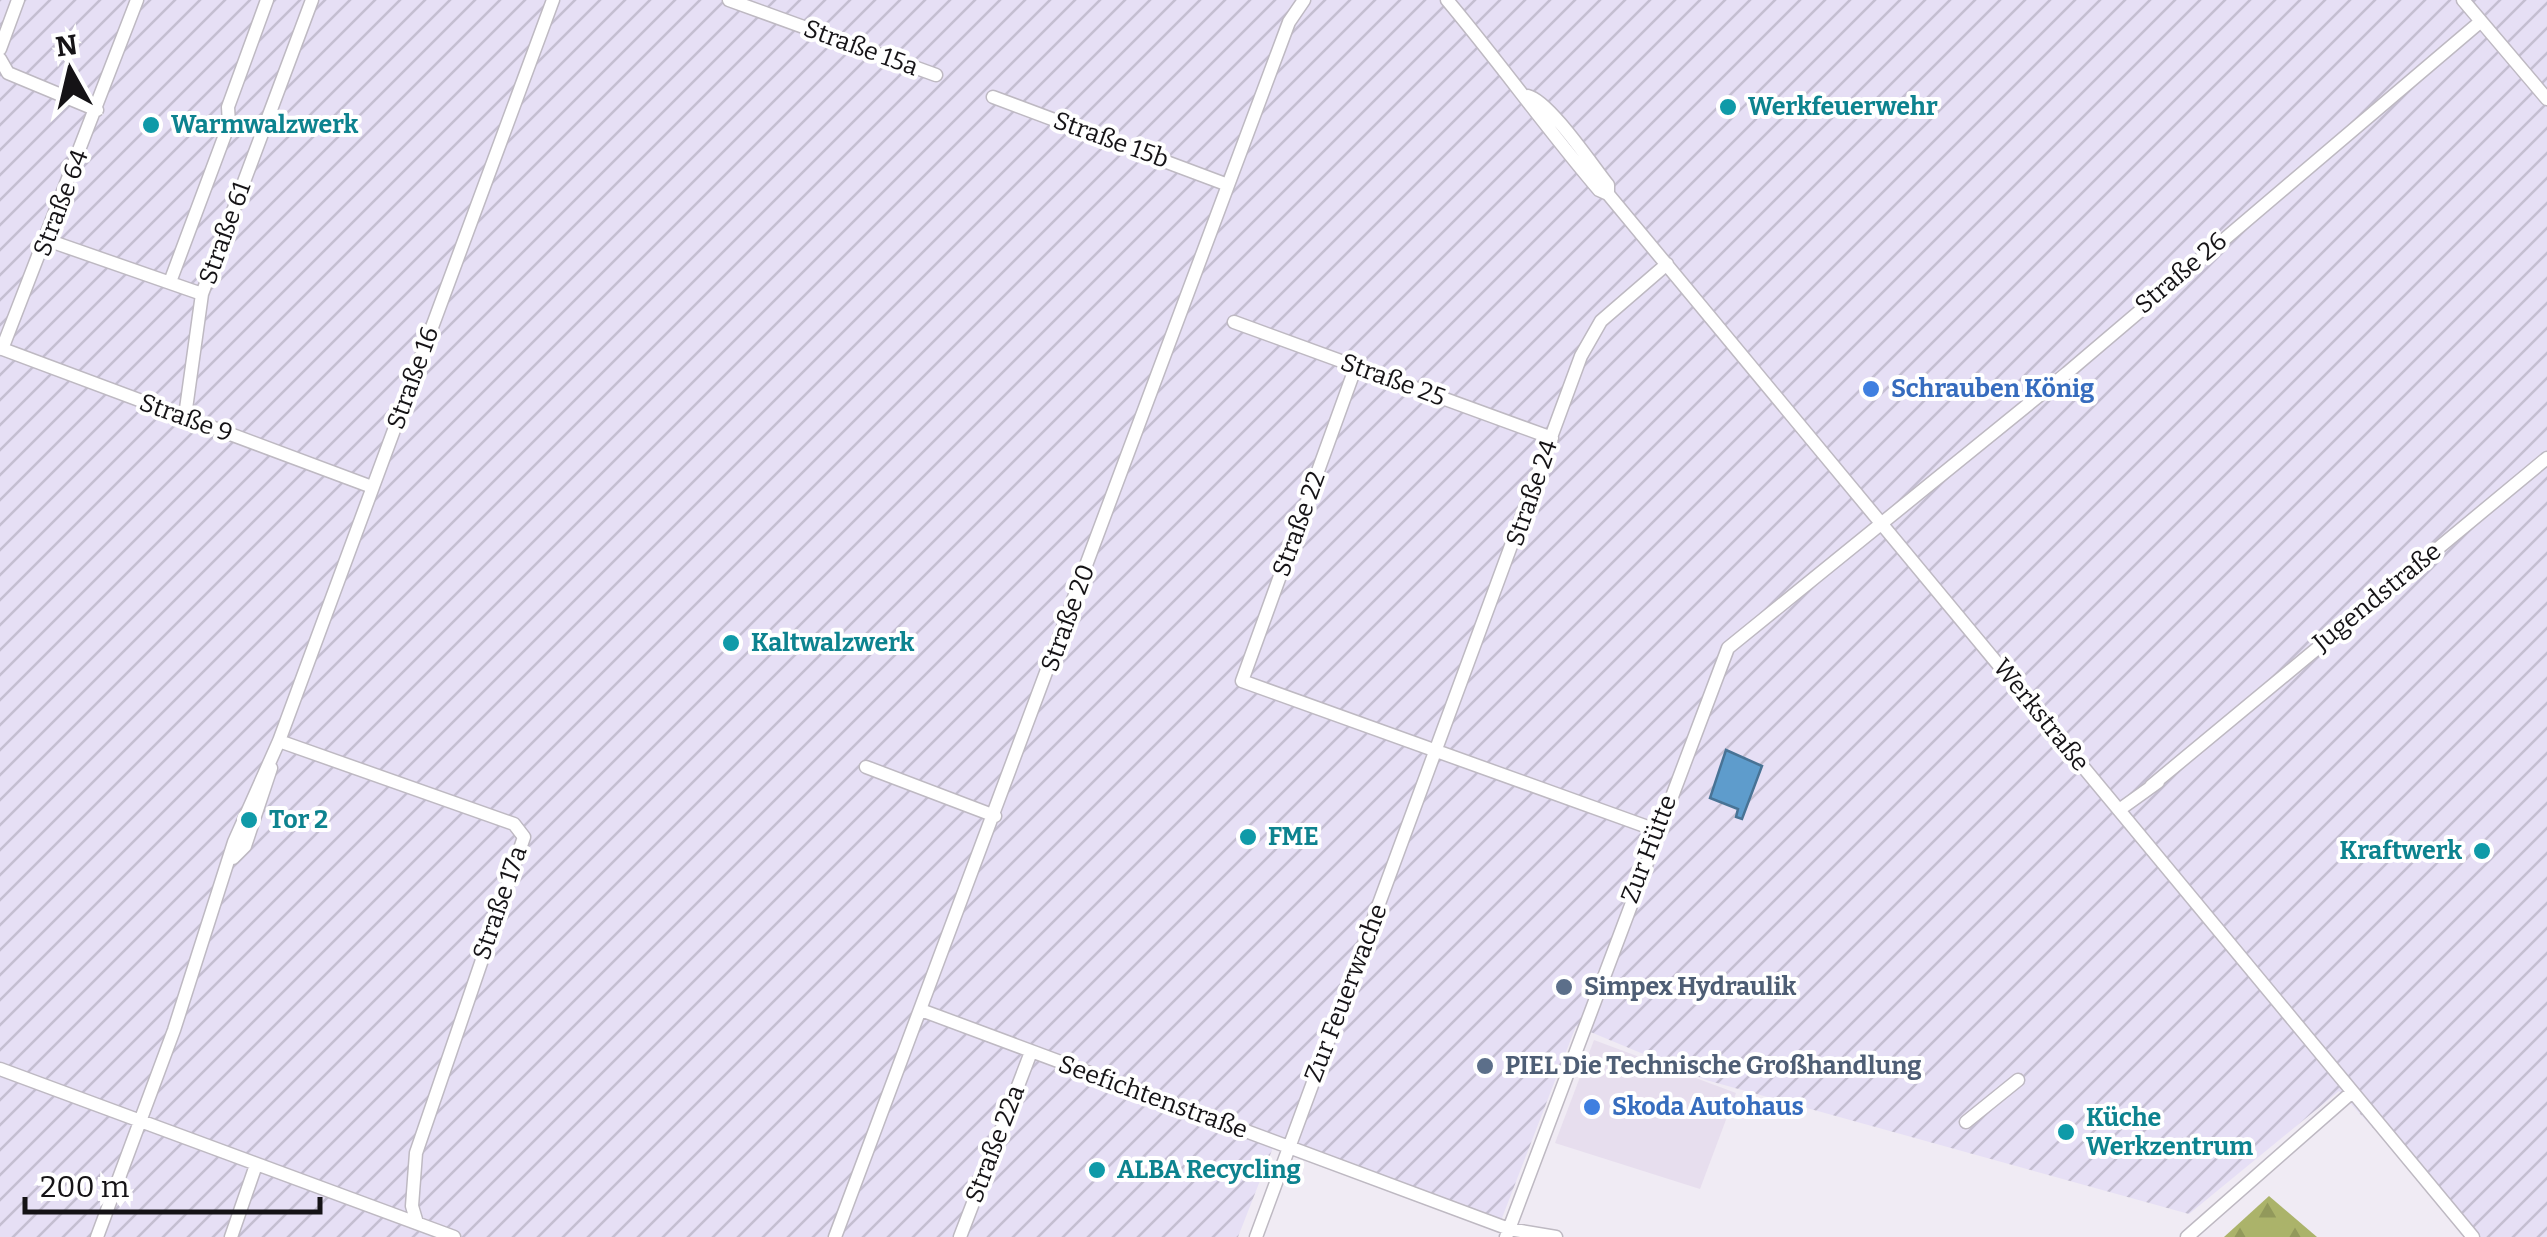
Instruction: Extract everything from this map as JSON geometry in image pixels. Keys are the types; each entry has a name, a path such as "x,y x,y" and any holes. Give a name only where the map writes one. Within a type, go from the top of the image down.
{"street":[{"path":"0,48 18,0"},
{"name":"Straße 64","path":"1,349 47,240 137,0"},
{"path":"170,282 229,124 228,107 267,0"},
{"name":"Straße 61","path":"184,416 202,294 312,0"},
{"name":"Straße 16","path":"97,1237 240,829 274,755 553,0"},
{"name":"Straße 15a","path":"730,0 760,5 936,75"},
{"name":"Straße 20","path":"834,1237 995,816 1289,22 1304,0"},
{"name":"Werkstraße","path":"1446,0 1528,96 1553,136 1667,264 2473,1237"},
{"path":"2462,0 2547,99"},
{"name":"Straße 26","path":"1880,521 2068,374 2480,22"},
{"path":"0,59 8,73 97,110"},
{"name":"Straße 15b","path":"993,97 1228,185"},
{"path":"47,240 202,294"},
{"name":"Straße 24","path":"1438,750 1590,338 1600,322 1667,264"},
{"name":"Straße 25","path":"1234,322 1552,438"},
{"name":"Straße 9","path":"1,349 372,488"},
{"name":"Straße 22","path":"1356,366 1242,681 1438,750"},
{"name":"Jugendstraße","path":"2120,810 2547,458"},
{"name":"Zur Hütte","path":"1508,1233 1656,830 1728,648 1880,521"},
{"name":"Straße 17a","path":"279,741 514,824 524,837 416,1153 412,1206 418,1223"},
{"path":"1438,750 1656,830"},
{"name":"Zur Feuerwache","path":"1256,1237 1438,750"},
{"path":"866,767 995,816"},
{"name":"Seefichtenstraße","path":"921,1010 1508,1233 1556,1237"},
{"name":"Straße 22a","path":"960,1237 1030,1052"},
{"path":"0,1069 454,1237"},
{"path":"1966,1122 2018,1080"},
{"path":"2187,1237 2351,1093"},
{"path":"230,1237 256,1165"}],"shaded area":[{"path":"0,0 2547,0 2547,1237 2473,1237 2339,1091 2189,1214 1706,1080 1576,1026 1497,1231 1274,1145 1238,1237 0,1237"},
{"name":"Skoda Autohaus","path":"1594,1040 1736,1093 1700,1189 1555,1143"}],"green space":[{"path":"2269,1196 2317,1237 2224,1237"}],"water":[{"path":"1726,750 1762,766 1742,819 1736,817 1738,809 1710,798"}],"place":[{"name":"Werkfeuerwehr","path":"1728,107"},
{"name":"Warmwalzwerk","path":"151,125"},
{"name":"Schrauben König","path":"1871,389"},
{"name":"Kaltwalzwerk","path":"731,643"},
{"name":"Tor 2","path":"249,820"},
{"name":"FME","path":"1248,837"},
{"name":"Kraftwerk","path":"2482,851"},
{"name":"Simpex Hydraulik","path":"1564,987"},
{"name":"PIEL Die Technische Großhandlung","path":"1485,1066"},
{"name":"Skoda Autohaus","path":"1592,1107"},
{"name":"Küche Werkzentrum","path":"2066,1132"},
{"name":"ALBA Recycling","path":"1097,1170"}]}
